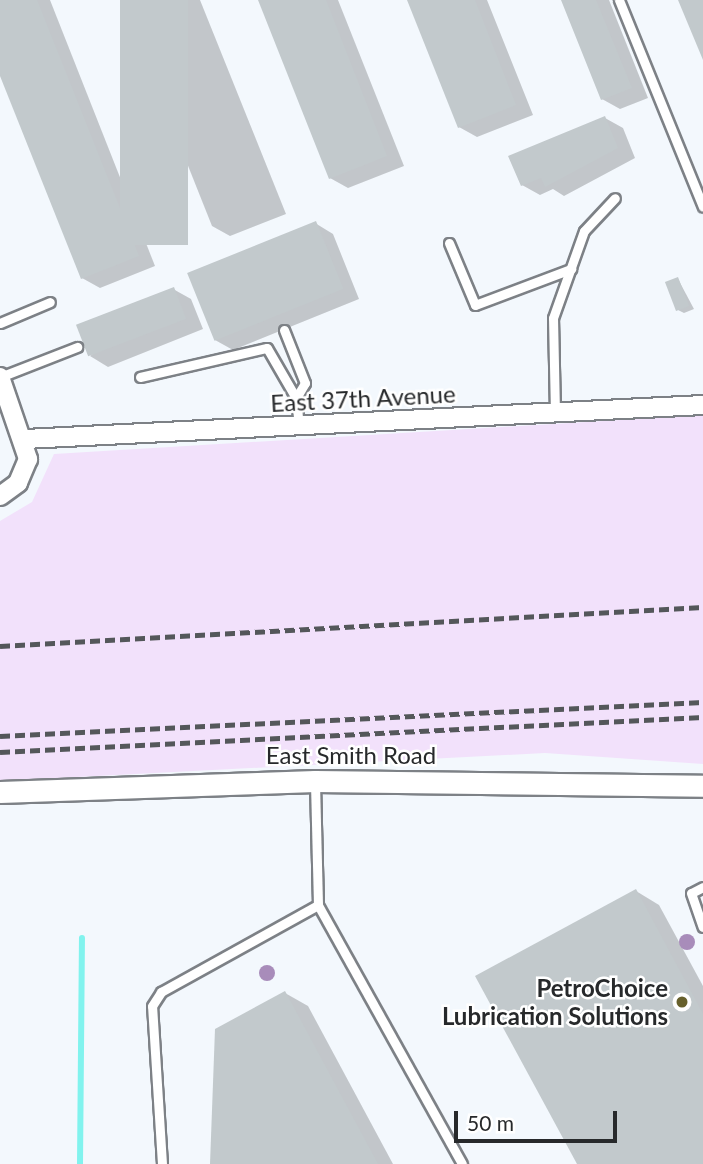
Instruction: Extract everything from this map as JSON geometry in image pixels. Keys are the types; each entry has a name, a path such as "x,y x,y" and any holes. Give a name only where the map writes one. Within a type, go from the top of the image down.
{"street":[{"path":"0,377 25,439 24,472 0,496"},
{"name":"East 37th Avenue","path":"25,439 703,405"},
{"name":"East Smith Road","path":"0,792 315,781 703,786"}],"lane":[{"path":"619,0 703,207"},
{"path":"555,413 554,318 584,231 615,198"},
{"path":"449,243 475,305 571,269"},
{"path":"0,323 50,303"},
{"path":"284,330 305,383 296,398"},
{"path":"0,377 77,347"},
{"path":"140,377 267,348 296,398 299,425"},
{"path":"315,781 318,905 462,1164"},
{"path":"703,887 691,893 703,927"},
{"path":"162,1164 152,1006 161,992 318,905"}],"shaded area":[{"path":"703,415 703,764 545,753 0,781 0,521 32,502 54,454"}],"building":[{"path":"0,0 37,0 139,256 81,279 0,76"},
{"path":"120,0 188,0 188,245 120,245"},
{"path":"258,0 326,0 387,156 329,179"},
{"path":"407,0 475,0 516,105 458,128"},
{"path":"561,0 596,0 632,88 601,100"},
{"path":"678,0 703,0 703,60"},
{"path":"605,116 618,148 545,187 541,178 521,186 508,156"},
{"path":"316,221 343,289 214,341 187,273"},
{"path":"678,277 689,306 676,311 665,282"},
{"path":"174,287 186,319 88,356 76,325"},
{"path":"636,889 703,1014 703,1164 577,1164 475,976"},
{"path":"285,991 378,1164 210,1164 215,1029"}],"waterway":[{"path":"80,1164 82,938"}],"railway":[{"path":"0,646 703,607"},
{"path":"0,736 703,702"},
{"path":"0,752 703,717"}],"place":[{"name":"PetroChoice Lubrication Solutions","path":"682,1002"}]}
